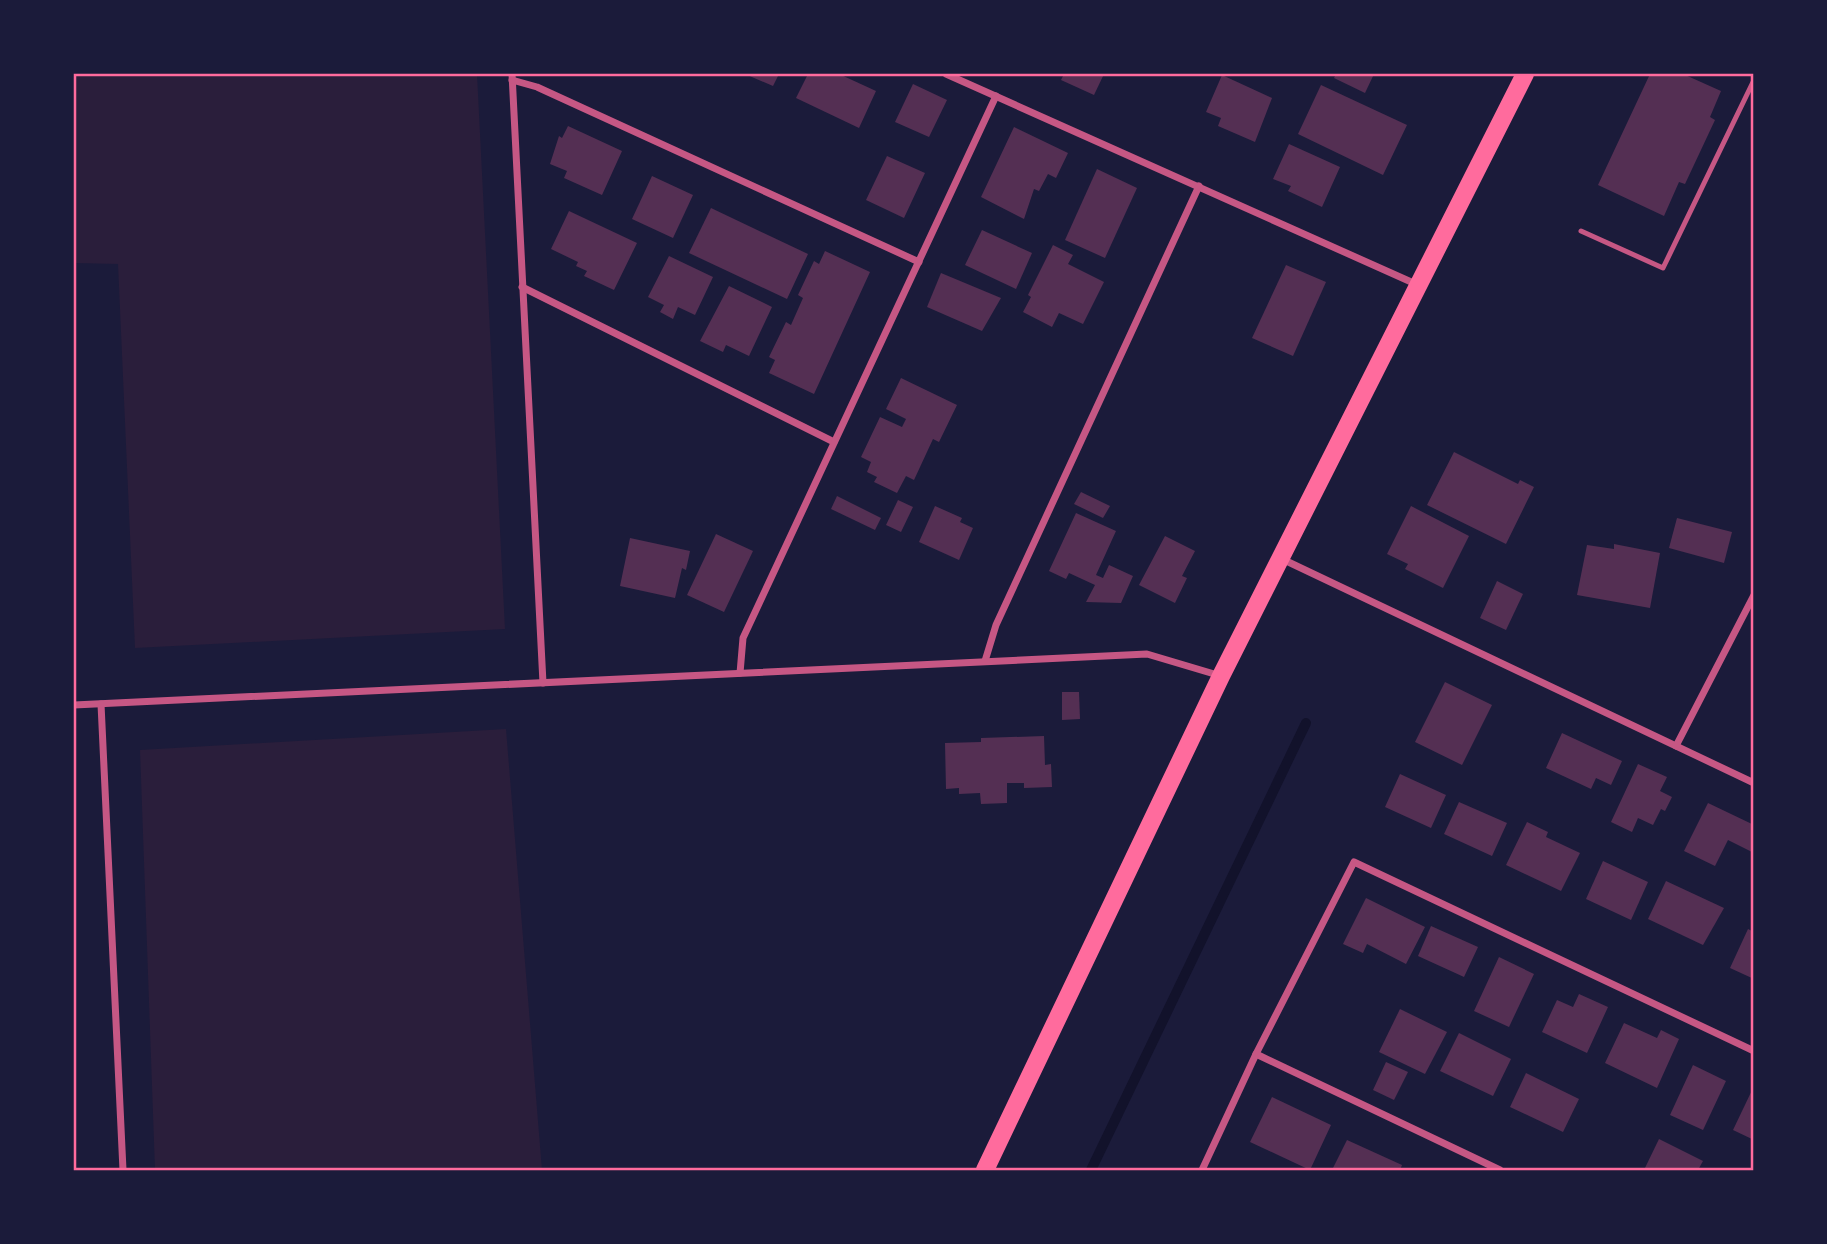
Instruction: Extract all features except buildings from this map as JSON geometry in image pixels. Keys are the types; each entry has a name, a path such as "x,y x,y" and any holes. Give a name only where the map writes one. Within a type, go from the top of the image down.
{"main road":[{"path":"985,1171 1221,676 1525,74"}],"street":[{"path":"946,74 1418,285"},
{"path":"543,683 512,77 919,262"},
{"path":"740,673 743,638 996,96"},
{"path":"985,661 996,625 1199,186"},
{"path":"522,287 834,442"},
{"path":"1281,558 1754,783"},
{"path":"1676,746 1754,595"},
{"path":"74,705 1147,654 1221,676"},
{"path":"101,704 123,1171"},
{"path":"1202,1171 1256,1054 1354,862 1754,1051"},
{"path":"1256,1054 1500,1171"}],"lane":[{"path":"1581,230 1663,268 1754,80"}],"shaded area":[{"path":"74,74 477,74 505,629 135,648 118,264 74,263"},
{"path":"506,729 542,1170 155,1170 140,750"}],"waterway":[{"path":"1091,1170 1306,723"}]}
